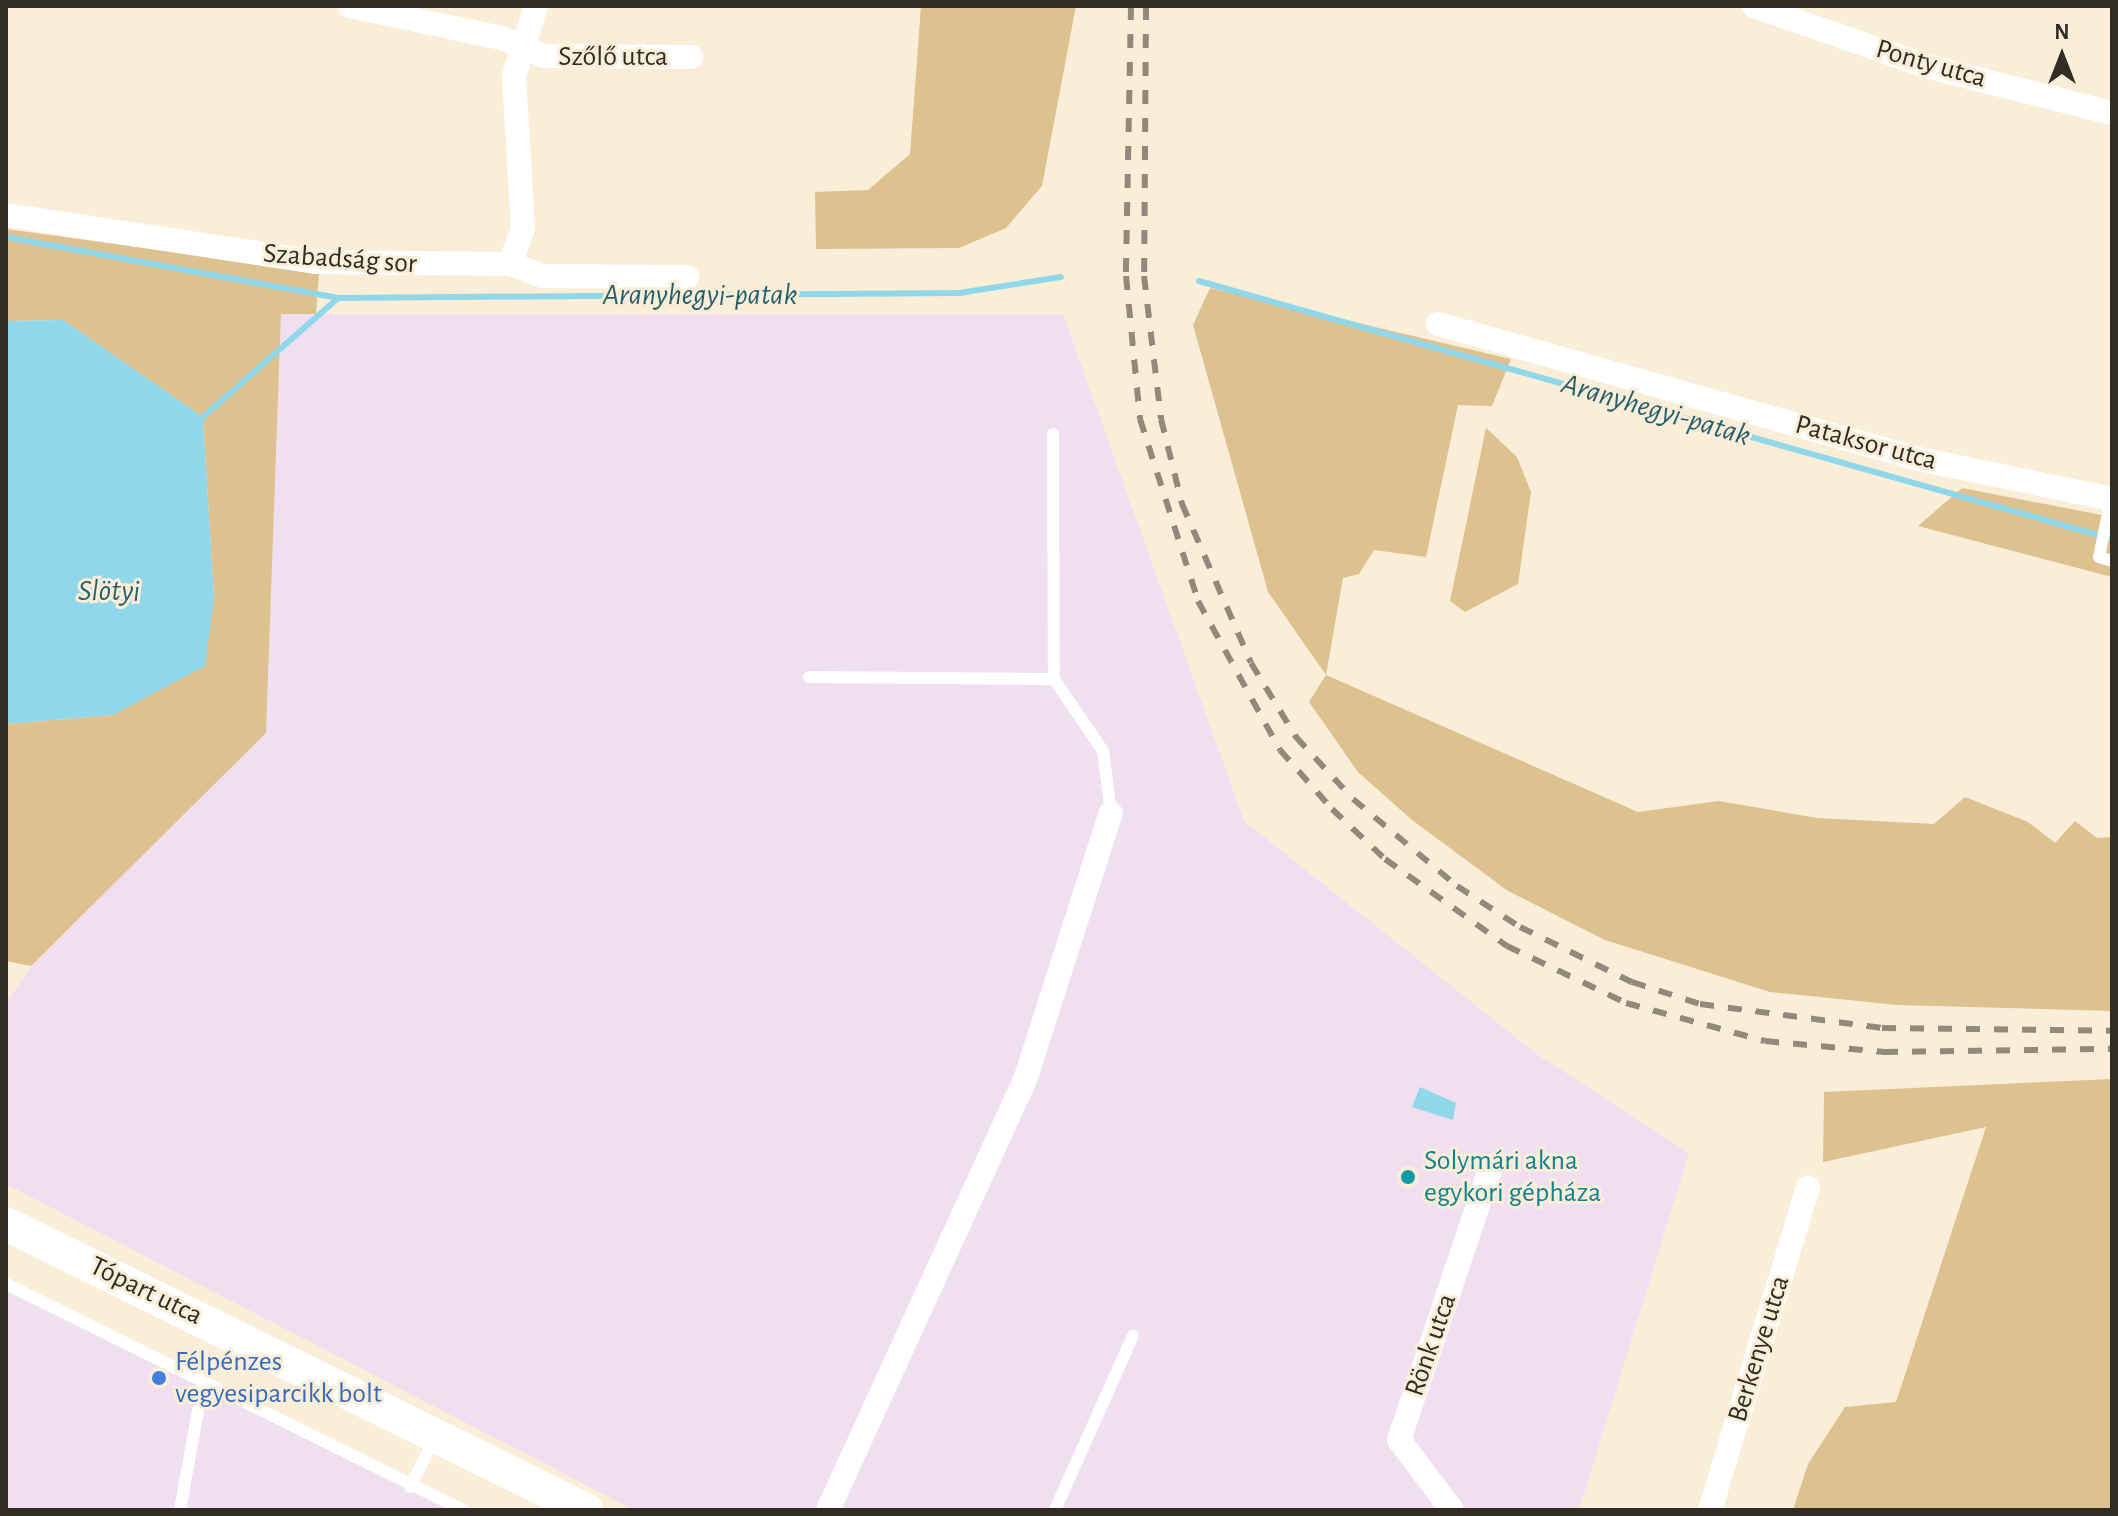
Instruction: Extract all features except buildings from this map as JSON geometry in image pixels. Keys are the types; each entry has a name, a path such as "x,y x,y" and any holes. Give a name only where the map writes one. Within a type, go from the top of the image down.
{"main road":[{"name":"Tópart utca","path":"6,1224 438,1433 586,1510"}],"street":[{"name":"Szőlő utca","path":"350,6 527,49 544,56 691,57"},
{"path":"510,264 523,228 514,76 527,49 536,6"},
{"name":"Ponty utca","path":"1754,6 1926,66 2112,113"},
{"name":"Szabadság sor","path":"6,215 315,262 510,264 543,276 680,277"},
{"name":"Pataksor utca","path":"1438,324 1919,459 2112,499"},
{"path":"828,1510 1026,1077 1111,813"},
{"name":"Rönk utca","path":"1452,1510 1399,1440 1491,1166"},
{"name":"Berkenye utca","path":"1710,1510 1808,1188"}],"lane":[{"path":"1053,434 1054,679 1103,751 1111,813"},
{"path":"2112,499 2099,557 2112,561"},
{"path":"809,677 1054,679"},
{"path":"6,1284 410,1487 463,1510"},
{"path":"1055,1510 1133,1336"},
{"path":"180,1510 203,1383"},
{"path":"410,1487 438,1433"}],"shaded area":[{"path":"921,6 1076,6 1042,186 1006,228 959,248 816,249 815,192 868,190 910,154"},
{"path":"6,229 319,272 316,314 281,314 266,733 31,966 6,961 6,724 113,715 214,599 203,417 63,320 6,321"},
{"path":"1210,288 1511,359 1492,406 1458,405 1426,557 1374,550 1359,574 1343,578 1326,675 1268,592 1193,325"},
{"path":"281,314 1063,314 1244,821 1538,1055 1689,1153 1579,1510 634,1510 6,1184 6,1003 46,945 266,733"},
{"path":"1486,428 1517,457 1531,492 1518,584 1465,612 1450,601"},
{"path":"1962,488 2112,517 2112,577 1918,526"},
{"path":"1326,675 1638,812 1719,801 1817,818 1934,824 1965,797 2028,822 2055,843 2075,821 2097,838 2112,837 2112,1011 1897,1005 1770,992 1605,940 1508,891 1412,820 1358,772 1309,702"},
{"path":"2112,1079 2112,1510 1793,1510 1808,1464 1845,1407 1896,1402 1986,1127 1823,1162 1824,1092"},
{"path":"6,1284 203,1383 473,1510 6,1510"}],"water":[{"name":"Slötyi","path":"63,320 203,417 214,599 205,666 113,715 6,724 6,321"},
{"path":"1420,1087 1456,1103 1453,1120 1412,1107"}],"waterway":[{"name":"Aranyhegyi-patak","path":"6,237 338,298 959,293 1061,277"},
{"name":"Aranyhegyi-patak","path":"1199,281 2112,539"},
{"name":"Aranyhegyi-patak","path":"203,417 338,298"}],"railway":[{"path":"1131,6 1126,276 1140,419 1198,601 1280,750 1332,809 1385,859 1507,946 1626,1003 1765,1041 1884,1052 2112,1049"},
{"path":"1146,6 1144,276 1161,419 1182,504 1251,663 1296,737 1353,799 1457,886 1520,927 1632,982 1700,1004 1882,1028 2112,1031"}],"place":[{"name":"Solymári akna egykori gépháza","path":"1408,1177"},
{"name":"Félpénzes vegyesiparcikk bolt","path":"159,1378"}]}
